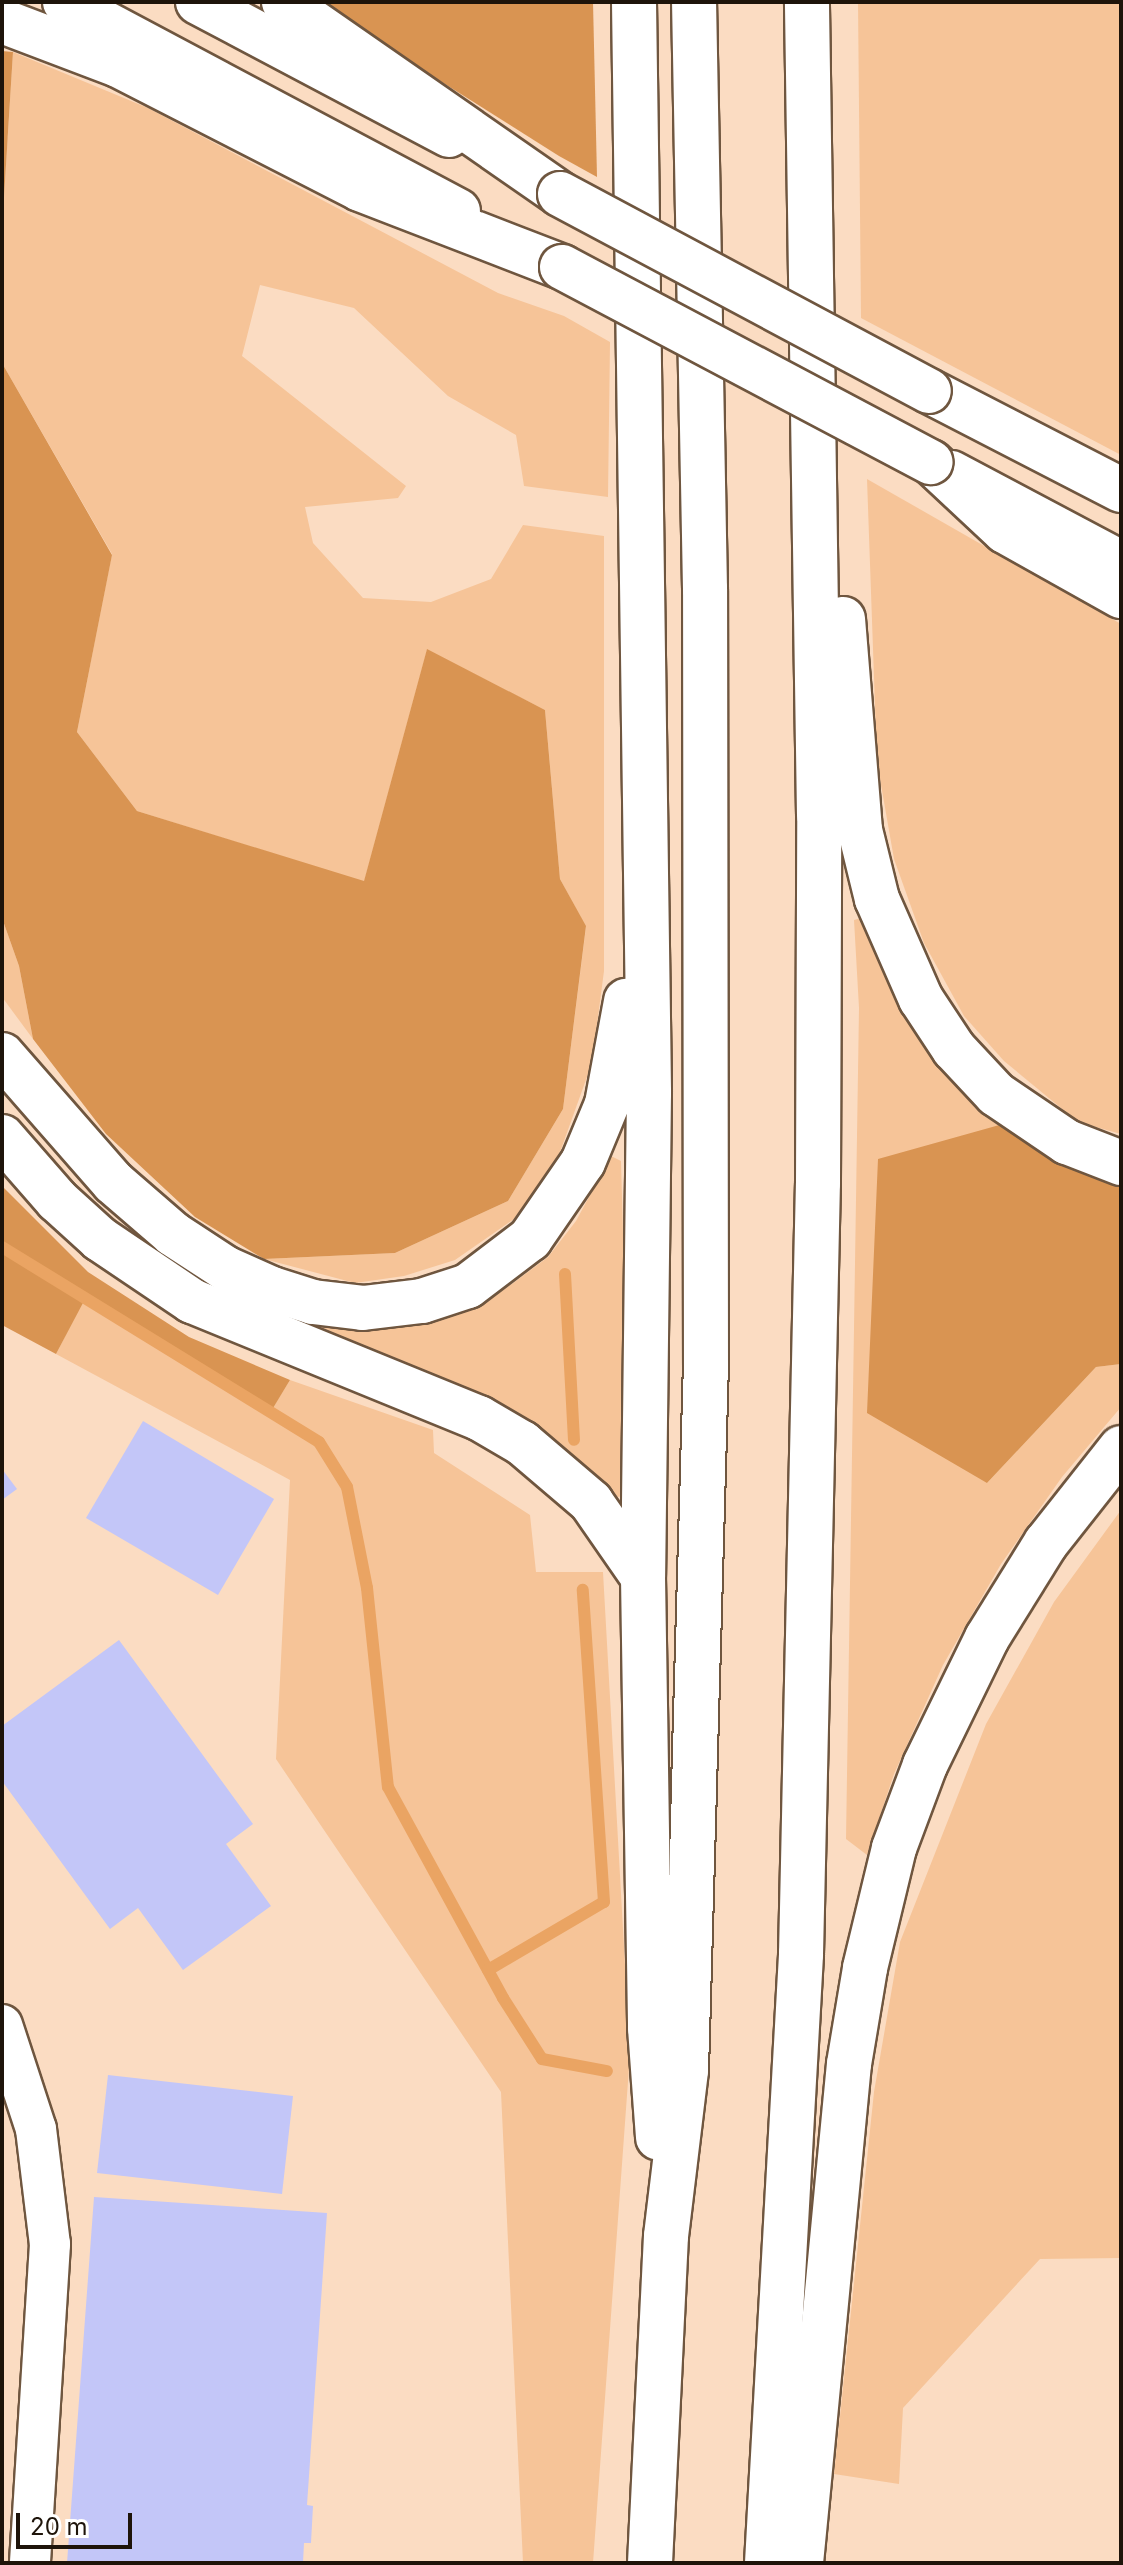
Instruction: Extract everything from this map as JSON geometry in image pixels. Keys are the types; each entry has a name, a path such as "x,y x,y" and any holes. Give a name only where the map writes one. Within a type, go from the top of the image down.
{"highway":[{"path":"65,2 1121,563"},
{"path":"198,2 1121,490"},
{"path":"284,2 560,194"},
{"path":"633,2 646,695 649,1093 643,1577 650,2028 666,2236"},
{"path":"650,2563 666,2236 686,2070 706,1365 705,605 694,2"},
{"path":"767,2563 792,2180 808,1723 818,1167 815,515 807,2"},
{"path":"2,21 118,65 360,189 562,267"},
{"path":"931,462 1005,531 1121,596"},
{"path":"815,515 844,621 860,830 877,899 905,966 934,1022 996,1094 1067,1142 1121,1163"},
{"path":"2,1055 113,1182 173,1234 225,1268 313,1302 363,1308 422,1301 468,1286 505,1262 558,1205 607,1104 627,996 635,799 646,695"},
{"path":"2,1137 100,1239 192,1301 479,1418 522,1443 591,1502 643,1577"},
{"path":"801,2563 849,2064 865,1968 894,1848 925,1765 987,1638 1055,1531 1121,1448"}],"street":[{"path":"2,2025 36,2129 50,2244 30,2563"}],"shaded area":[{"path":"315,2 593,2 597,177 559,156"},
{"path":"858,2 1121,2 1121,455 861,318"},
{"path":"2,51 13,52 2,229"},
{"path":"13,52 148,108 498,293 564,316 610,342 608,497 524,486 516,435 448,396 354,308 260,285 242,356 406,486 398,498 305,507 313,543 363,598 431,602 491,579 523,525 604,536 604,971 592,1063 555,1166 514,1219 455,1260 404,1276 355,1283 264,1259 395,1253 508,1201 563,1109 586,927 560,879 545,710 427,650 364,882 137,811 77,732 112,554 2,363 2,229"},
{"path":"2,363 112,555 77,732 137,811 364,881 427,649 545,710 560,879 586,926 563,1109 508,1201 395,1253 264,1259 195,1217 106,1134 33,1039 19,966 2,918"},
{"path":"867,479 1121,624 1121,1134 1078,1122 1004,1061 964,1016 924,943 894,859 877,762"},
{"path":"865,917 898,1005 942,1070 1003,1124 987,1483 1096,1367 1121,1364 1121,1407 1062,1477 1001,1564 943,1665 894,1774 867,1855 846,1839 859,1008 854,920"},
{"path":"2,918 19,966 33,1039 2,997"},
{"path":"1003,1124 1040,1152 1121,1187 1121,1364 1096,1367 987,1483 867,1413 878,1159"},
{"path":"611,1156 621,1161 630,1490 626,1496 616,1497 540,1430 292,1321 398,1328 464,1308 512,1284 548,1257 576,1221"},
{"path":"2,1186 88,1272 189,1337 290,1380 270,1413 84,1301 56,1354 2,1325"},
{"path":"83,1301 270,1412 290,1380 433,1430 434,1453 530,1515 536,1572 603,1572 630,2054 593,2563 523,2563 501,2092 276,1759 290,1480 56,1354"},
{"path":"1121,1510 1121,2258 1040,2259 903,2408 899,2484 834,2474 874,2092 900,1942 986,1724 1054,1602"}],"building":[{"path":"143,1421 274,1499 218,1595 86,1518"},
{"path":"2,1469 17,1489 2,1500"},
{"path":"119,1640 253,1824 226,1844 271,1906 183,1970 138,1908 110,1929 2,1781 2,1726"},
{"path":"108,2075 293,2096 282,2194 97,2173"},
{"path":"94,2197 327,2213 307,2505 313,2506 311,2543 304,2543 303,2563 67,2563"}],"waterway":[{"path":"2,1247 319,1442 347,1487 367,1588 388,1787 503,1998 542,2059 607,2071"},
{"path":"565,1274 574,1440"},
{"path":"488,1970 604,1902 583,1590"}]}
